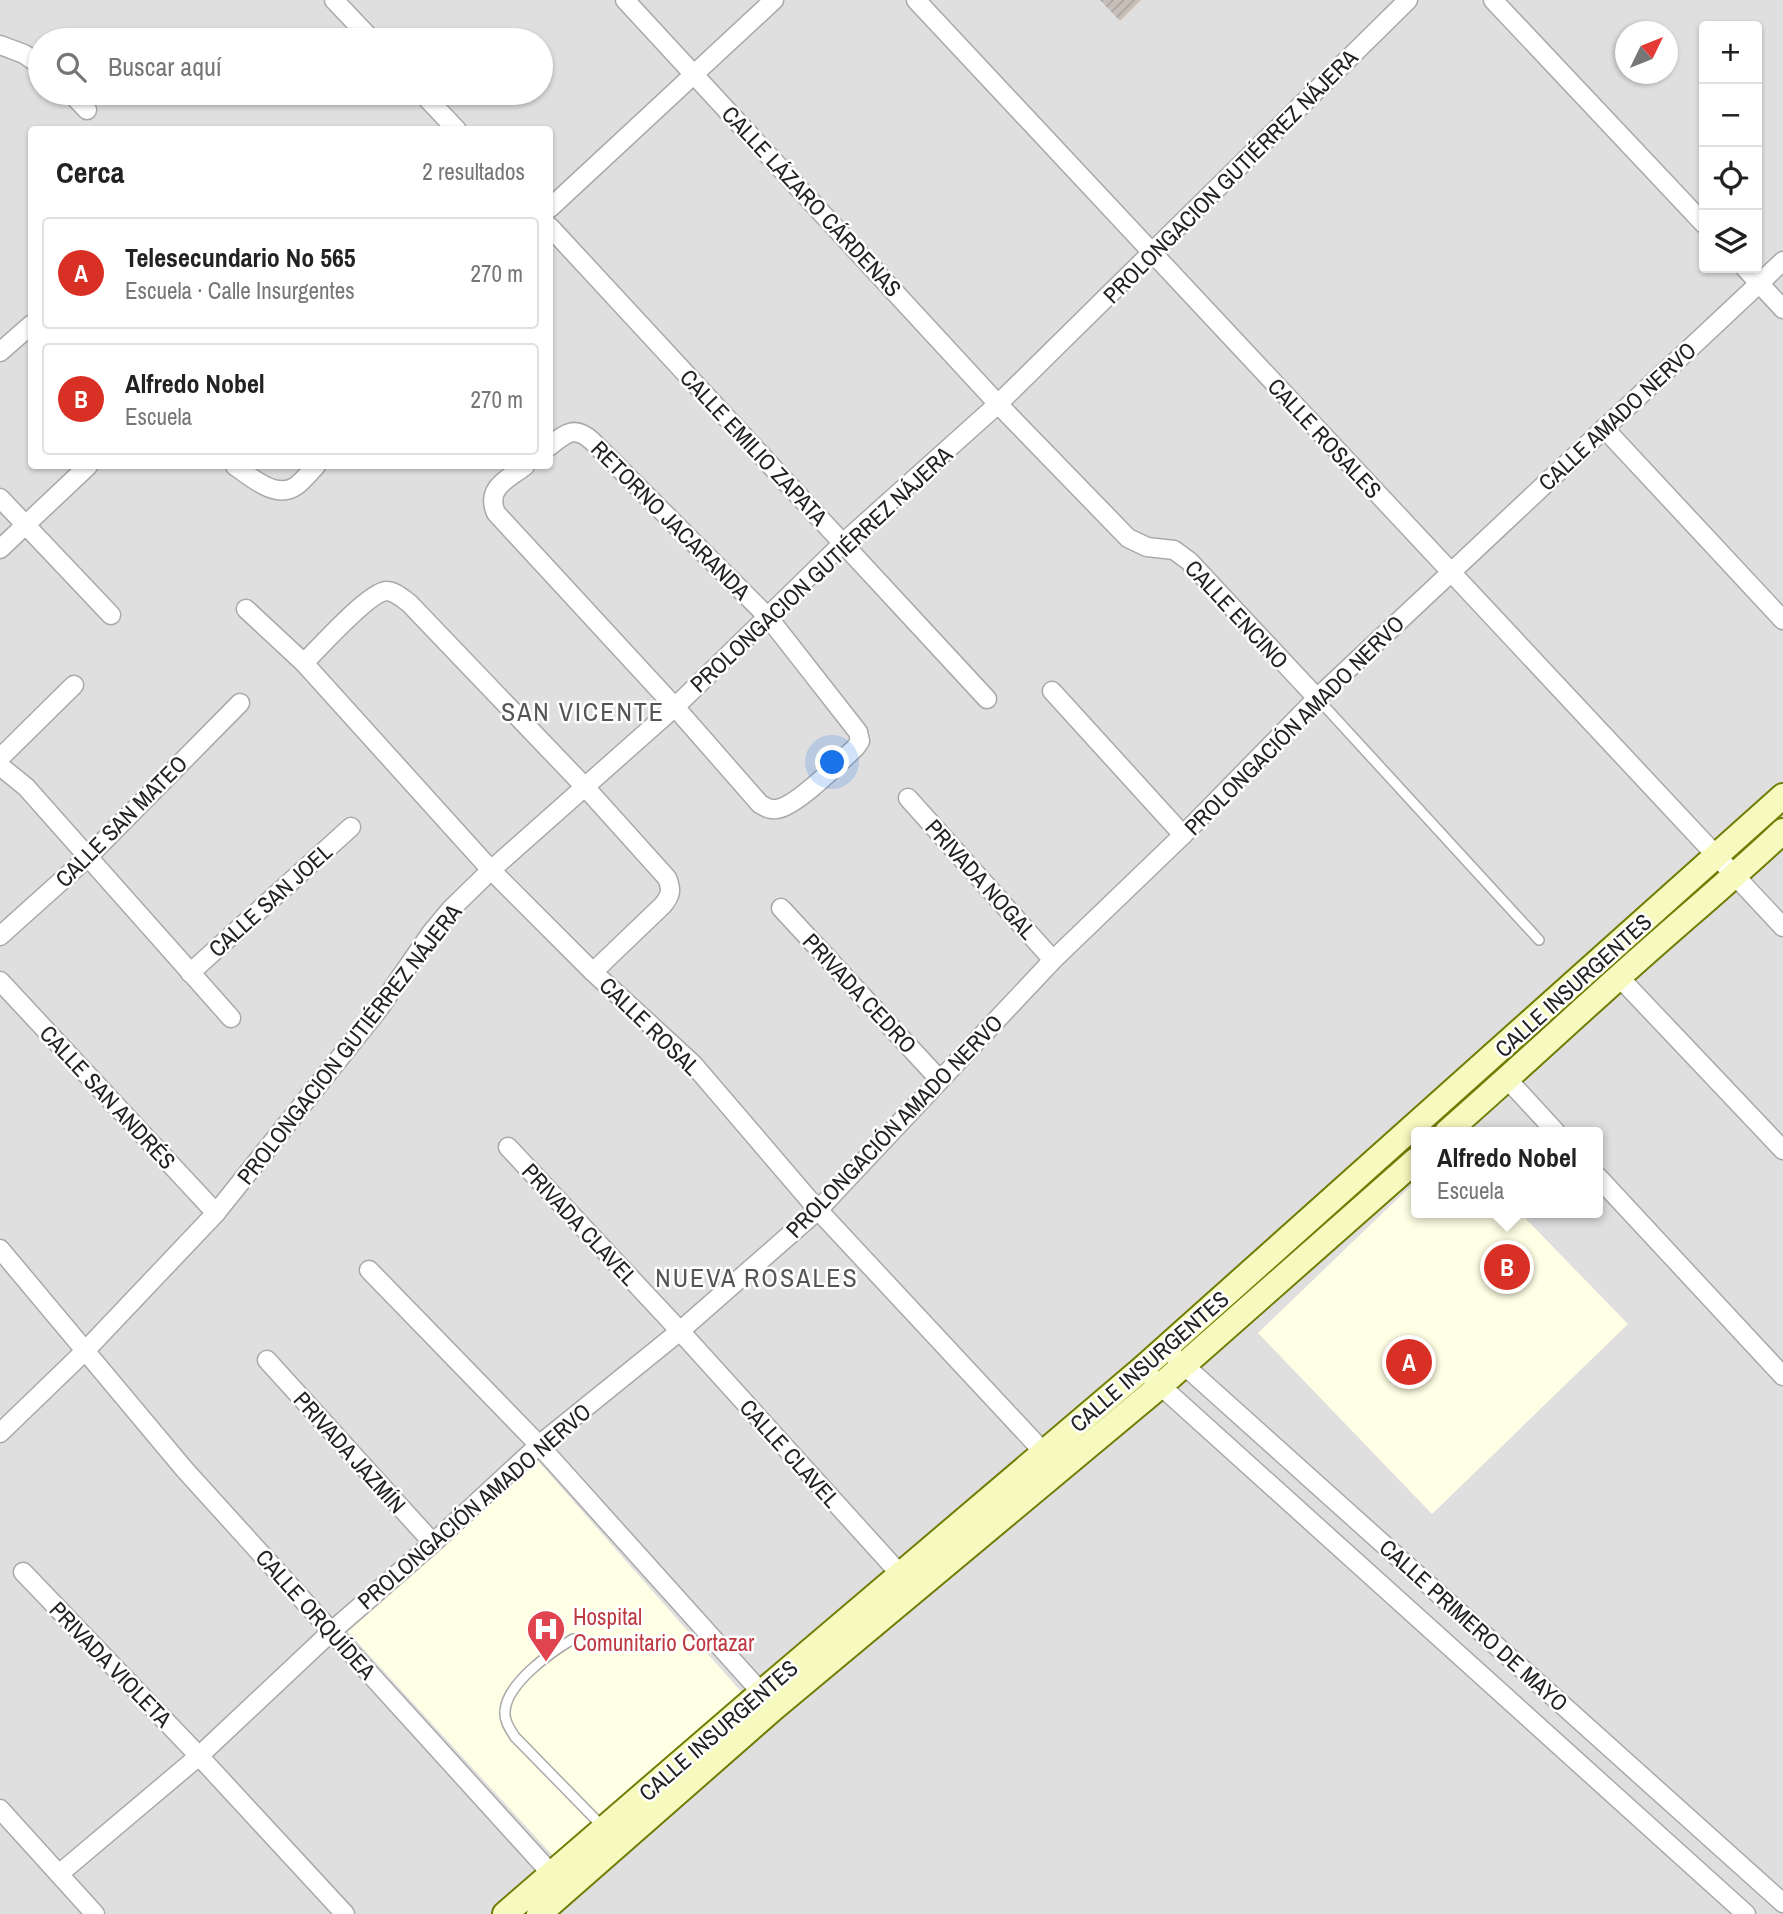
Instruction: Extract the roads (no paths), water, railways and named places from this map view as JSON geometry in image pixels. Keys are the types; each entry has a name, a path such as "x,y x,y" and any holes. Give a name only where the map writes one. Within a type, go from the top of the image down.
{"main road":[{"name":"CALLE INSURGENTES","path":"1423,1127 1783,796"},
{"name":"CALLE INSURGENTES","path":"1453,1127 1735,877 1783,831"},
{"name":"CALLE INSURGENTES","path":"505,1914 559,1882 768,1699 1151,1377 1411,1138"},
{"name":"CALLE INSURGENTES","path":"1174,1356 1411,1164"},
{"name":"CALLE INSURGENTES","path":"538,1914 559,1882 604,1828 768,1699 901,1575 1052,1461"}],"street":[{"path":"334,0 361,28"},
{"name":"CALLE LÁZARO CÁRDENAS","path":"625,0 998,404"},
{"path":"553,205 774,0"},
{"name":"CALLE ROSALES","path":"916,0 1783,927"},
{"name":"PROLONGACION GUTIÉRREZ NÁJERA","path":"0,1433 86,1350 216,1213 378,1010 431,933 451,909 491,870 675,707 843,543 998,404 1408,0"},
{"path":"1493,0 1699,219"},
{"path":"0,45 28,57"},
{"path":"82,105 87,110"},
{"path":"433,105 453,126"},
{"name":"CALLE EMILIO ZAPATA","path":"553,230 986,699"},
{"name":"CALLE AMADO NERVO","path":"1451,572 1783,261"},
{"path":"1750,273 1783,309"},
{"path":"0,352 28,328"},
{"name":"CALLE ENCINO","path":"998,404 1128,538 1147,547 1174,550 1189,561 1317,698"},
{"path":"1604,428 1783,620"},
{"name":"RETORNO JACARANDA","path":"521,469 495,490 491,503 496,513 675,707 760,804 776,810 795,801 856,747 860,741 858,732 768,617 582,432 569,433 553,444"},
{"path":"0,549 85,469"},
{"path":"240,469 271,489 284,491 295,487 313,469"},
{"path":"0,498 111,615"},
{"name":"PROLONGACIÓN AMADO NERVO","path":"59,1874 199,1756 332,1631 539,1446 680,1331 818,1210 1053,960 1183,835 1317,698 1451,572"},
{"path":"304,663 370,598 386,591 394,592 409,603 586,788 667,878 671,886 670,896 663,905 593,972"},
{"name":"CALLE ROSAL","path":"246,609 304,663 491,870 593,972 693,1065 818,1210 1052,1461"},
{"path":"0,758 74,685"},
{"path":"1052,691 1183,835"},
{"name":"CALLE SAN MATEO","path":"0,936 88,857 240,703"},
{"path":"0,766 26,787 231,1018"},
{"name":"PRIVADA NOGAL","path":"908,798 1053,960"},
{"name":"CALLE SAN JOEL","path":"190,973 351,827"},
{"name":"PRIVADA CEDRO","path":"781,908 939,1079"},
{"path":"1619,977 1783,1150"},
{"name":"CALLE SAN ANDRÉS","path":"0,981 216,1213"},
{"path":"1508,1080 1551,1127"},
{"name":"PRIVADA CLAVEL","path":"508,1147 680,1331"},
{"path":"1603,1182 1783,1376"},
{"name":"CALLE ORQUÍDEA","path":"0,1249 185,1470 559,1882"},
{"path":"369,1270 539,1446 768,1699"},
{"name":"CALLE CLAVEL","path":"680,1331 901,1575"},
{"name":"CALLE PRIMERO DE MAYO","path":"1174,1356 1783,1903"},
{"name":"PRIVADA JAZMÍN","path":"267,1360 433,1543"},
{"name":"CALLE PRIMERO DE MAYO","path":"1151,1377 1746,1914"},
{"name":"PRIVADA VIOLETA","path":"23,1572 345,1914"},
{"path":"0,1809 94,1914"}],"lane":[{"path":"1317,698 1538,940"},
{"path":"573,1639 542,1660 523,1678 507,1703 506,1722 515,1737 604,1828"}],"place":[{"name":"Alfredo Nobel","path":"1507,1267"},
{"name":"Telesecundario No 565","path":"1409,1362"},
{"name":"Hospital Comunitario Cortazar","path":"546,1663"}],"district":[{"name":"SAN VICENTE","path":"583,711"},
{"name":"NUEVA ROSALES","path":"757,1277"}]}
